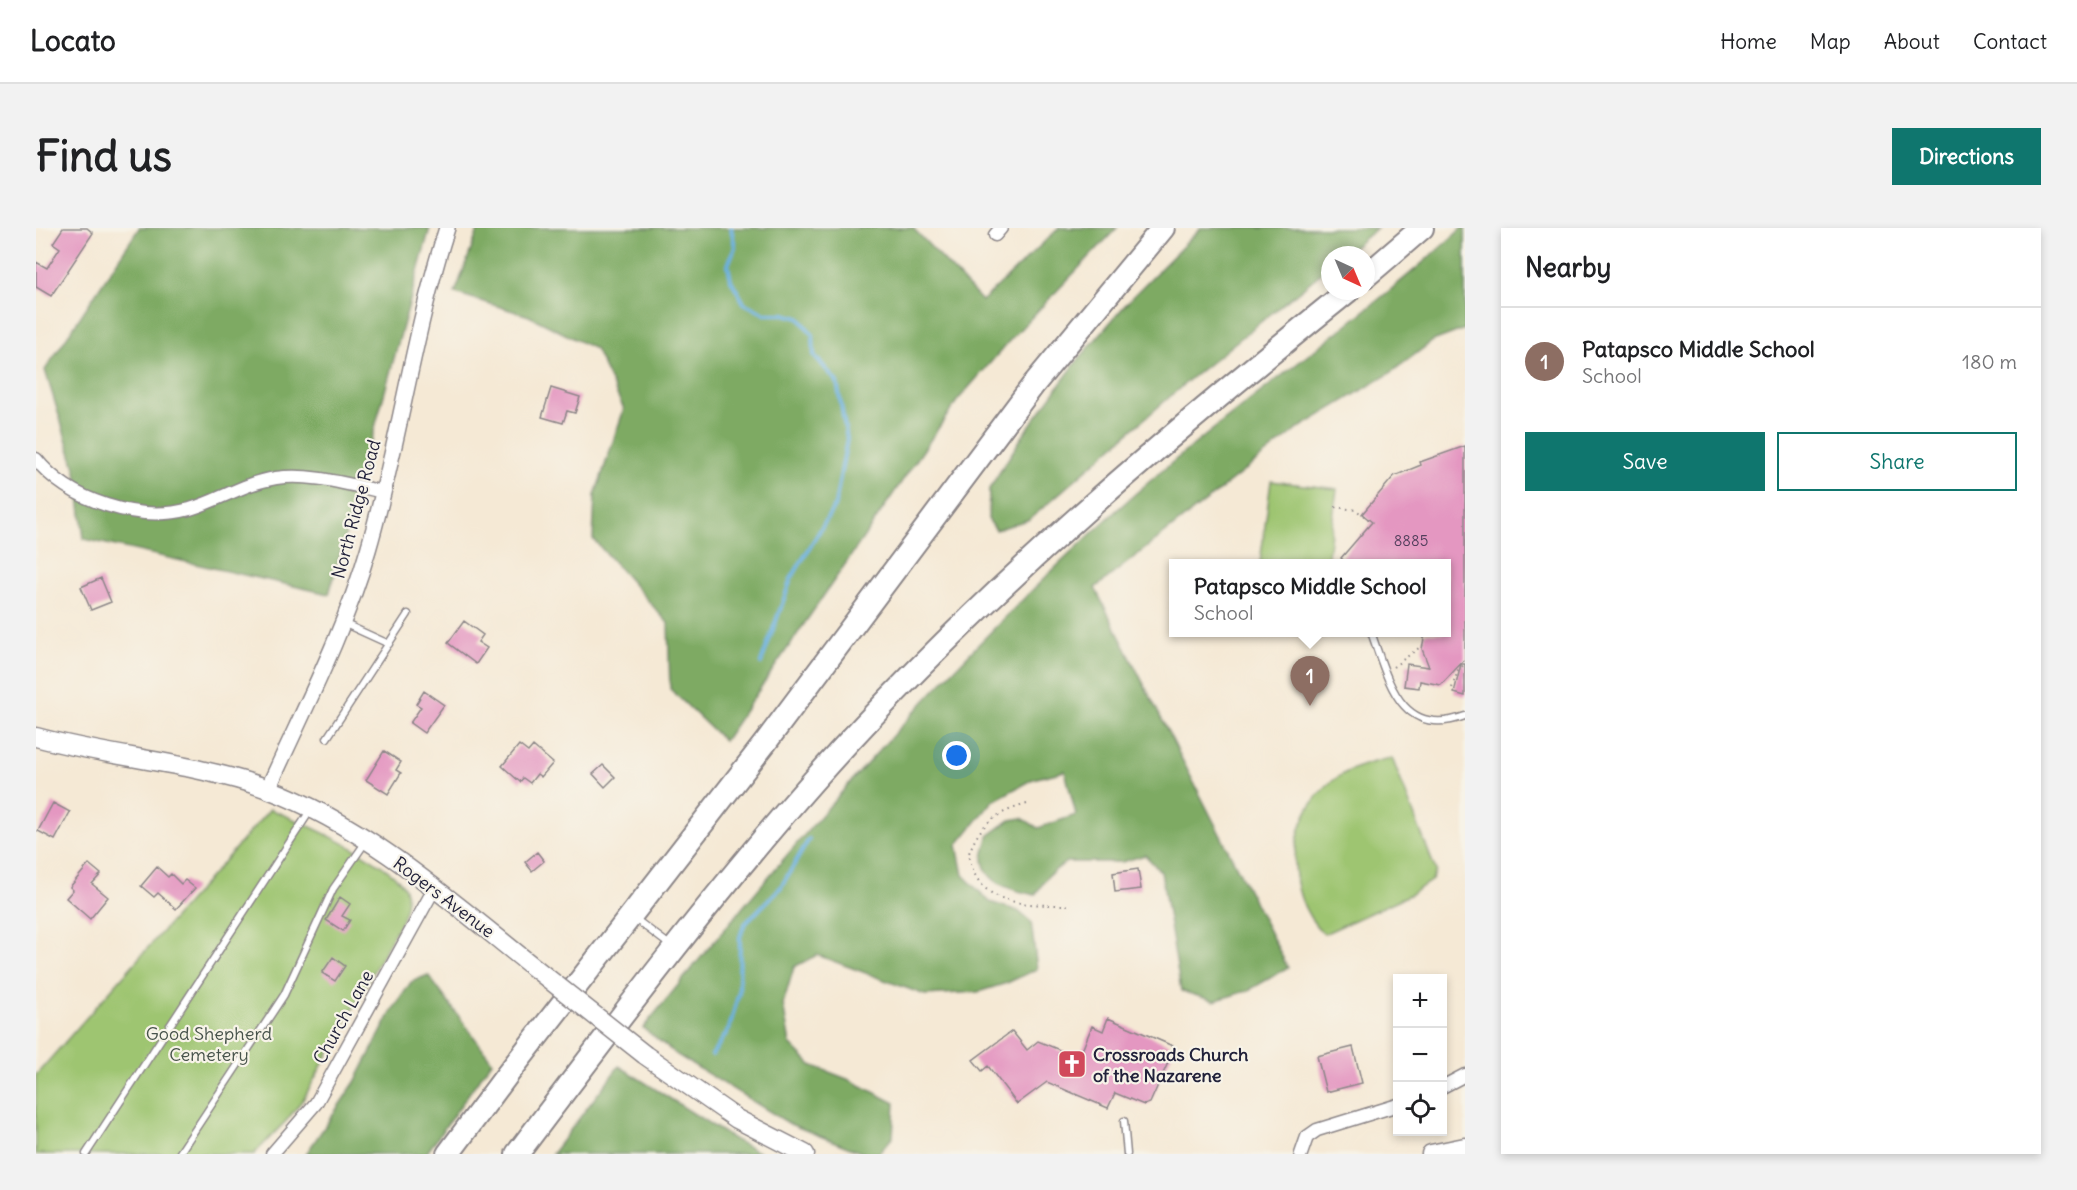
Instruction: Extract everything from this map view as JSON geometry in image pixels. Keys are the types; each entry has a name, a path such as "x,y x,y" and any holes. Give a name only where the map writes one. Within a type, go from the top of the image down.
{"highway":[{"path":"448,1154 507,1074 772,734 1034,384 1163,228"},
{"path":"1375,254 1402,228"},
{"path":"1375,268 1422,228"},
{"path":"1256,365 1325,300"},
{"path":"517,1154 674,949 815,779 915,673 1087,510 1256,365 1337,300"}],"main road":[{"name":"Rogers Avenue","path":"36,737 217,774 268,789 312,809 367,840 434,889 645,1055 737,1119 805,1154"},
{"path":"1431,1154 1465,1147"}],"street":[{"name":"North Ridge Road","path":"268,789 343,623 367,552 384,492 408,373 447,228"},
{"path":"36,459 65,485 98,502 131,512 159,513 189,509 247,484 277,478 309,477 384,492"},
{"name":"Church Lane","path":"272,1154 316,1103 434,889"},
{"path":"1447,1085 1465,1075"},
{"path":"1301,1154 1307,1137 1317,1130 1393,1107"}],"lane":[{"path":"327,738 408,614"},
{"path":"343,623 389,644"},
{"path":"1372,637 1398,700 1416,716 1440,722 1465,716"},
{"path":"86,1154 312,809"},
{"path":"179,1154 278,1005 301,963 333,889 367,840"},
{"path":"632,916 674,949"},
{"path":"1124,1121 1127,1154"}],"path":[{"path":"1335,507 1356,510 1372,522"},
{"path":"1385,672 1423,645"},
{"path":"1452,688 1458,670 1465,664"},
{"path":"1027,804 1002,811 981,830 969,853 974,874 980,884 1002,899 1020,903 1068,905"}],"green space":[{"path":"139,228 430,228 329,594 84,539 76,471 45,370"},
{"path":"479,228 913,228 982,301 1059,228 1117,228 1011,339 957,401 724,741 670,689 668,623 593,539 595,495 624,409 595,349 529,316 455,293"},
{"path":"1201,228 1377,228 1355,246 1321,246 1321,273 1189,380 1030,519 996,530 988,519 989,489 1025,432 1078,360 1132,297"},
{"path":"1462,228 1465,228 1465,329 1433,341 1389,374 1299,428 1095,588 1288,968 1249,990 1214,1001 1181,991 1161,872 1145,855 1122,862 1066,862 1048,876 1035,895 1011,889 995,881 985,869 983,860 988,836 1010,820 1022,818 1038,828 1076,815 1065,771 1033,779 993,801 957,845 963,875 990,902 1018,911 1031,922 1037,969 1007,983 978,992 925,995 817,955 794,967 783,1004 790,1044 811,1065 850,1080 895,1103 893,1137 878,1154 865,1154 790,1124 677,1055 643,1028 812,825 930,695 1054,569 1118,509 1203,437 1378,300"},
{"path":"1271,481 1337,489 1328,559 1261,559"},
{"path":"1392,758 1436,871 1432,880 1411,894 1324,934 1310,917 1301,898 1296,876 1295,854 1299,832 1307,812 1319,794 1335,779 1348,771"},
{"name":"Good Shepherd Cemetery","path":"270,809 322,832 365,855 397,878 405,889 407,897 401,921 304,1098 287,1120 254,1154 36,1154 36,1075"},
{"path":"428,975 492,1061 426,1154 306,1154 355,1082 392,1011 411,982"},
{"path":"619,1066 735,1140 762,1154 552,1154"}],"building":[{"path":"63,228 87,228 93,233 51,296 36,287 36,262 47,268 60,248 53,243"},
{"path":"551,388 580,397 575,413 567,411 563,423 542,417"},
{"path":"1465,446 1465,659 1441,685 1420,681 1419,688 1404,686 1407,664 1429,667 1422,649 1424,637 1451,637 1451,559 1341,558 1372,522 1362,514 1394,476 1421,465 1420,462"},
{"path":"101,578 111,602 91,610 81,587"},
{"path":"464,621 483,635 478,642 487,648 476,664 448,643"},
{"path":"1461,664 1465,664 1465,696 1454,693"},
{"path":"424,691 444,705 424,733 410,723 421,707 416,704"},
{"path":"519,745 528,752 533,746 553,763 541,777 537,774 530,783 523,778 520,782 502,766"},
{"path":"384,751 401,762 396,770 401,773 388,794 366,780"},
{"path":"603,765 615,777 605,787 593,774"},
{"path":"53,803 70,812 55,840 38,831"},
{"path":"537,852 544,861 532,871 525,862"},
{"path":"89,864 101,874 92,884 108,897 90,919 66,898 73,890 70,887"},
{"path":"157,867 168,877 171,874 181,884 185,880 195,888 176,909 158,893 154,897 141,886"},
{"path":"1138,869 1141,889 1115,892 1113,873"},
{"path":"340,897 350,904 342,916 350,920 343,931 326,920"},
{"path":"333,957 345,966 335,981 322,973"},
{"name":"Crossroads Church of the Nazarene","path":"1108,1018 1175,1047 1150,1103 1144,1105 1115,1093 1108,1108 1047,1082 1017,1104 988,1066 982,1071 973,1060 1012,1031 1027,1050 1038,1041 1079,1058 1092,1026 1103,1031"},
{"path":"1353,1047 1362,1083 1326,1092 1317,1056"}],"waterway":[{"path":"731,228 735,247 728,265 731,280 744,303 765,314 784,314 799,318 813,335 814,355 837,382 847,439 835,505 791,579 761,663"},
{"path":"712,1055 729,1029 739,992 740,937 744,925 781,887 809,839"}],"place":[{"name":"Patapsco Middle School","path":"1310,706"},
{"name":"Crossroads Church of the Nazarene","path":"1072,1064"}]}
